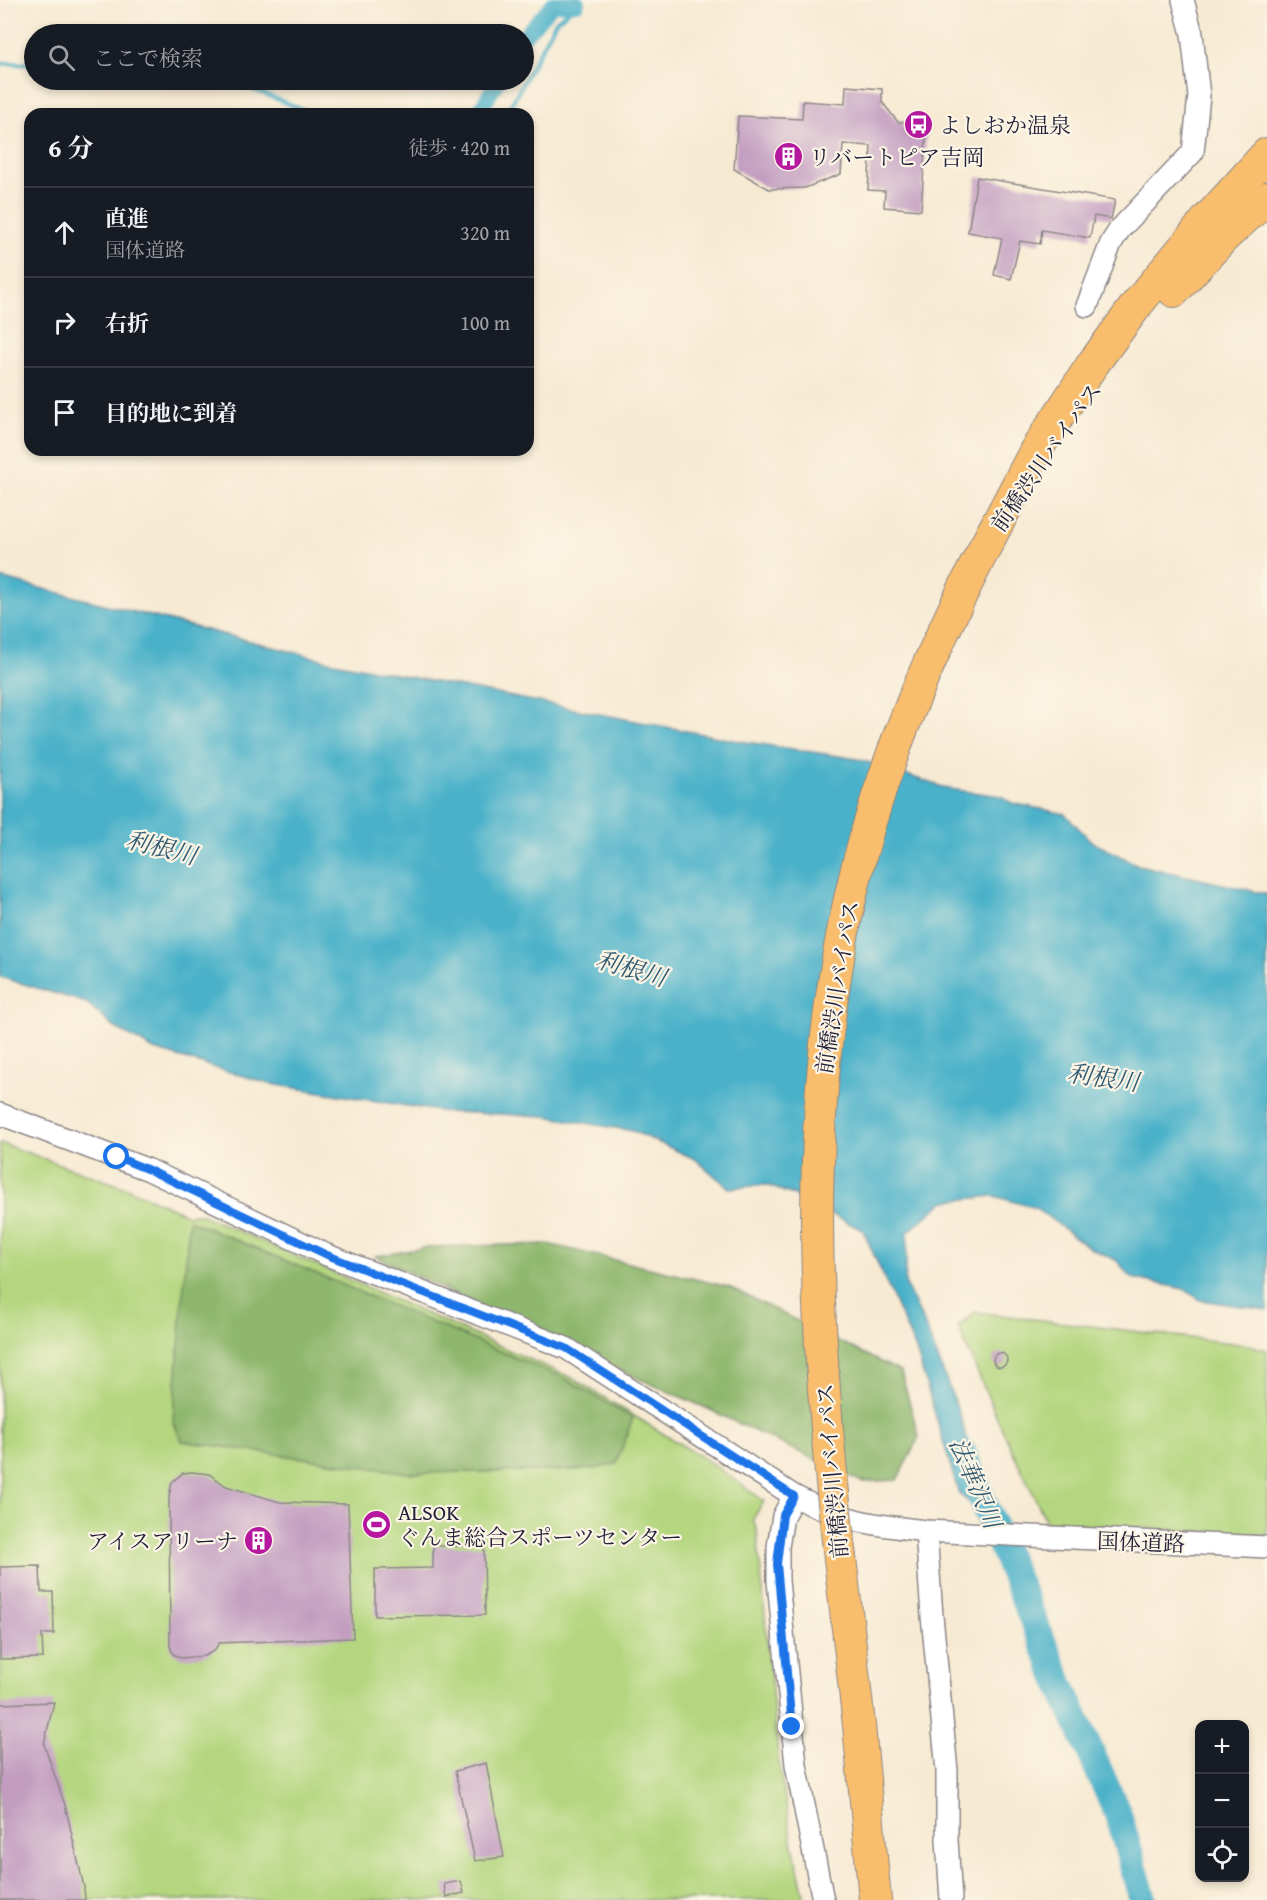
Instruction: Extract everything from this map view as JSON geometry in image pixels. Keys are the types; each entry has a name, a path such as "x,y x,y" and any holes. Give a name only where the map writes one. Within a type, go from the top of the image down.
{"highway":[{"path":"1149,305 1206,221 1267,154"},
{"name":"前橋渋川バイパス","path":"875,1900 859,1725 826,1428 817,1227 819,1112 831,994 849,900 885,777 926,670 980,555 1005,509 1149,305 1261,206"}],"street":[{"path":"1087,306 1111,243 1148,199 1193,152 1199,96 1192,34 1183,0"},
{"path":"0,1114 139,1166 327,1255 566,1348 794,1496 829,1514 870,1524 926,1531 947,1771 947,1840 951,1900"},
{"path":"794,1496 783,1515 778,1547 779,1592 796,1765 823,1900"},
{"name":"国体道路","path":"926,1531 1267,1547"}],"green space":[{"name":"ALSOK ぐんま総合スポーツセンター","path":"0,1143 129,1189 188,1215 200,1214 572,1378 708,1461 764,1501 753,1519 757,1531 778,1755 791,1836 805,1900 0,1900"},
{"path":"189,1220 564,1378 633,1418 616,1464 593,1469 554,1471 408,1473 182,1441 173,1421"},
{"path":"548,1244 729,1287 901,1372 919,1437 897,1480 862,1482 704,1407 532,1332 375,1256 429,1247"},
{"path":"975,1312 1248,1345 1267,1350 1267,1535 1047,1523 1002,1429 958,1327"}],"water":[{"name":"利根川","path":"0,578 329,661 733,740 858,759 949,789 1001,796 1012,803 1065,814 1092,842 1138,865 1267,894 1267,1310 1200,1300 1184,1289 1132,1278 1116,1260 1090,1248 1036,1208 994,1196 945,1201 908,1232 905,1283 924,1323 961,1418 978,1485 972,1504 959,1494 916,1350 863,1230 791,1194 766,1185 729,1188 695,1159 633,1131 544,1116 445,1112 271,1084 154,1050 112,1026 87,1003 0,977"}],"building":[{"name":"リバートピア吉岡","path":"846,86 882,89 882,102 898,122 927,123 921,210 884,207 885,191 868,190 871,146 843,144 841,174 805,188 769,189 734,169 738,116 802,119 803,101 845,104"},
{"path":"977,177 1115,200 1111,219 1094,216 1090,238 1042,230 1040,244 1020,241 1011,279 994,275 1002,238 968,232"},
{"path":"1000,1353 1005,1355 1007,1360 1005,1365 1000,1367 995,1365 993,1360 995,1355"},
{"name":"アイスアリーナ","path":"183,1473 209,1474 226,1486 280,1502 348,1504 353,1638 219,1643 214,1651 204,1656 181,1658 173,1654 170,1646 169,1496 172,1482"},
{"path":"433,1546 484,1546 485,1615 375,1616 375,1569 433,1568"},
{"path":"40,1566 41,1592 53,1592 54,1634 42,1634 43,1658 0,1659 0,1567"},
{"path":"54,1702 44,1744 65,1805 85,1900 0,1900 0,1704"},
{"path":"486,1763 504,1857 475,1861 455,1771"},
{"path":"461,1881 464,1893 446,1897 444,1884"}],"waterway":[{"path":"534,62 556,21 582,0"},
{"path":"534,25 553,4 577,3"},
{"path":"0,63 24,64"},
{"path":"254,90 299,108"},
{"path":"482,108 492,90"},
{"path":"509,108 519,90"},
{"name":"法華沢川","path":"962,1452 1118,1814 1143,1900"}],"place":[{"name":"よしおか温泉","path":"918,125"},
{"name":"リバートピア吉岡","path":"788,157"},
{"name":"ALSOK ぐんま総合スポーツセンター","path":"377,1525"},
{"name":"アイスアリーナ","path":"259,1541"}],"route":[{"path":"117,1157 327,1255 566,1348 794,1496 783,1515 777,1564 792,1727"}]}
